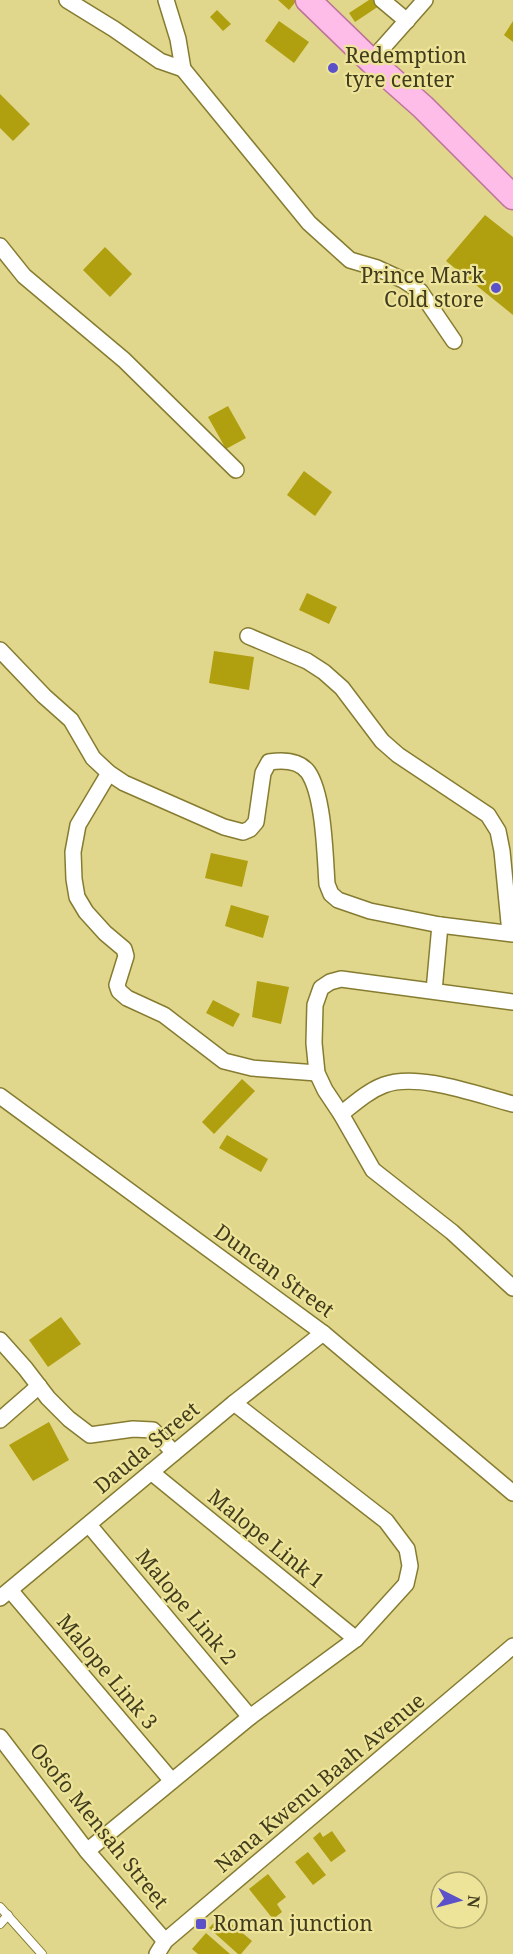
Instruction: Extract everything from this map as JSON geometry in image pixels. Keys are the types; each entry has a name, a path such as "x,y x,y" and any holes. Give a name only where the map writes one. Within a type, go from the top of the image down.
{"main road":[{"path":"308,0 371,62 423,107 513,197"}],"street":[{"path":"67,0 160,61 183,69"},
{"path":"166,0 178,39 183,69 309,223 350,260 377,268 420,291 454,341"},
{"path":"382,0 407,21"},
{"path":"371,62 425,0"},
{"path":"0,246 24,276 124,360 236,470"},
{"path":"0,650 70,720 93,758 108,773 124,783 224,827 243,832 250,829 256,822 262,773 268,762 282,760 298,765 307,771 320,807 327,884 331,894 338,900 370,911 440,925 511,934 502,851 498,831 488,815 398,755 382,741 342,688 324,672 308,661 248,636"},
{"path":"108,773 78,825 73,852 77,897 86,912 124,949 126,956 117,985 119,991 127,998 164,1015 224,1061 252,1068 317,1073"},
{"path":"435,991 440,925"},
{"path":"513,1002 341,979 321,988 315,1005 314,1043 317,1073 373,1170 452,1232 513,1288"},
{"path":"341,1114 369,1092 385,1084 403,1080 422,1081 513,1104"},
{"name":"Duncan Street","path":"0,1096 323,1333 513,1493"},
{"name":"Dauda Street","path":"5,1594 234,1403 323,1333"},
{"path":"0,1341 48,1398 69,1419 90,1435 133,1429 153,1430 174,1453"},
{"path":"0,1420 39,1386"},
{"path":"87,1851 250,1717 356,1639 406,1584 410,1566 407,1549 386,1521 234,1403"},
{"name":"Malope Link 1","path":"151,1472 356,1639"},
{"name":"Malope Link 2","path":"89,1525 250,1717"},
{"name":"Malope Link 3","path":"5,1594 172,1781"},
{"name":"Nana Kwenu Baah Avenue","path":"161,1948 513,1647"},
{"name":"Osofo Mensah Street","path":"3,1746 161,1948"}],"lane":[{"path":"0,1907 42,1954"},
{"path":"0,1924 8,1915"}],"building":[{"path":"278,0 297,0 289,10"},
{"path":"369,0 375,0 379,6 355,22 349,13"},
{"path":"217,10 231,24 223,31 210,17"},
{"path":"279,21 309,42 294,63 265,41"},
{"path":"513,21 513,42 504,35"},
{"path":"0,94 30,124 13,141 0,128"},
{"name":"Prince Mark Cold store","path":"485,215 513,237 513,315 446,261"},
{"path":"105,247 132,274 110,297 83,270"},
{"path":"228,406 246,438 226,449 208,417"},
{"path":"304,471 332,492 315,516 287,495"},
{"path":"307,593 337,607 329,624 299,610"},
{"path":"214,651 254,657 249,690 209,683"},
{"path":"211,853 248,861 242,887 205,878"},
{"path":"231,905 269,916 263,938 225,926"},
{"path":"257,981 289,987 281,1024 252,1017"},
{"path":"213,1000 240,1014 233,1027 206,1013"},
{"path":"242,1079 255,1091 214,1134 202,1122"},
{"path":"227,1135 268,1159 261,1172 219,1148"},
{"path":"61,1317 81,1344 48,1367 29,1340"},
{"path":"49,1422 69,1460 33,1481 9,1445"},
{"path":"332,1831 346,1851 331,1862 313,1838 320,1832 323,1837"},
{"path":"308,1852 326,1875 313,1885 295,1862"},
{"path":"268,1874 286,1897 277,1904 282,1912 273,1919 249,1889"},
{"path":"221,1915 252,1941 241,1954 238,1954 209,1928"},
{"path":"206,1933 230,1954 198,1954 192,1949"}],"place":[{"name":"Redemption tyre center","path":"333,68"},
{"name":"Prince Mark Cold store","path":"496,288"},
{"name":"Roman junction","path":"201,1924"}]}
